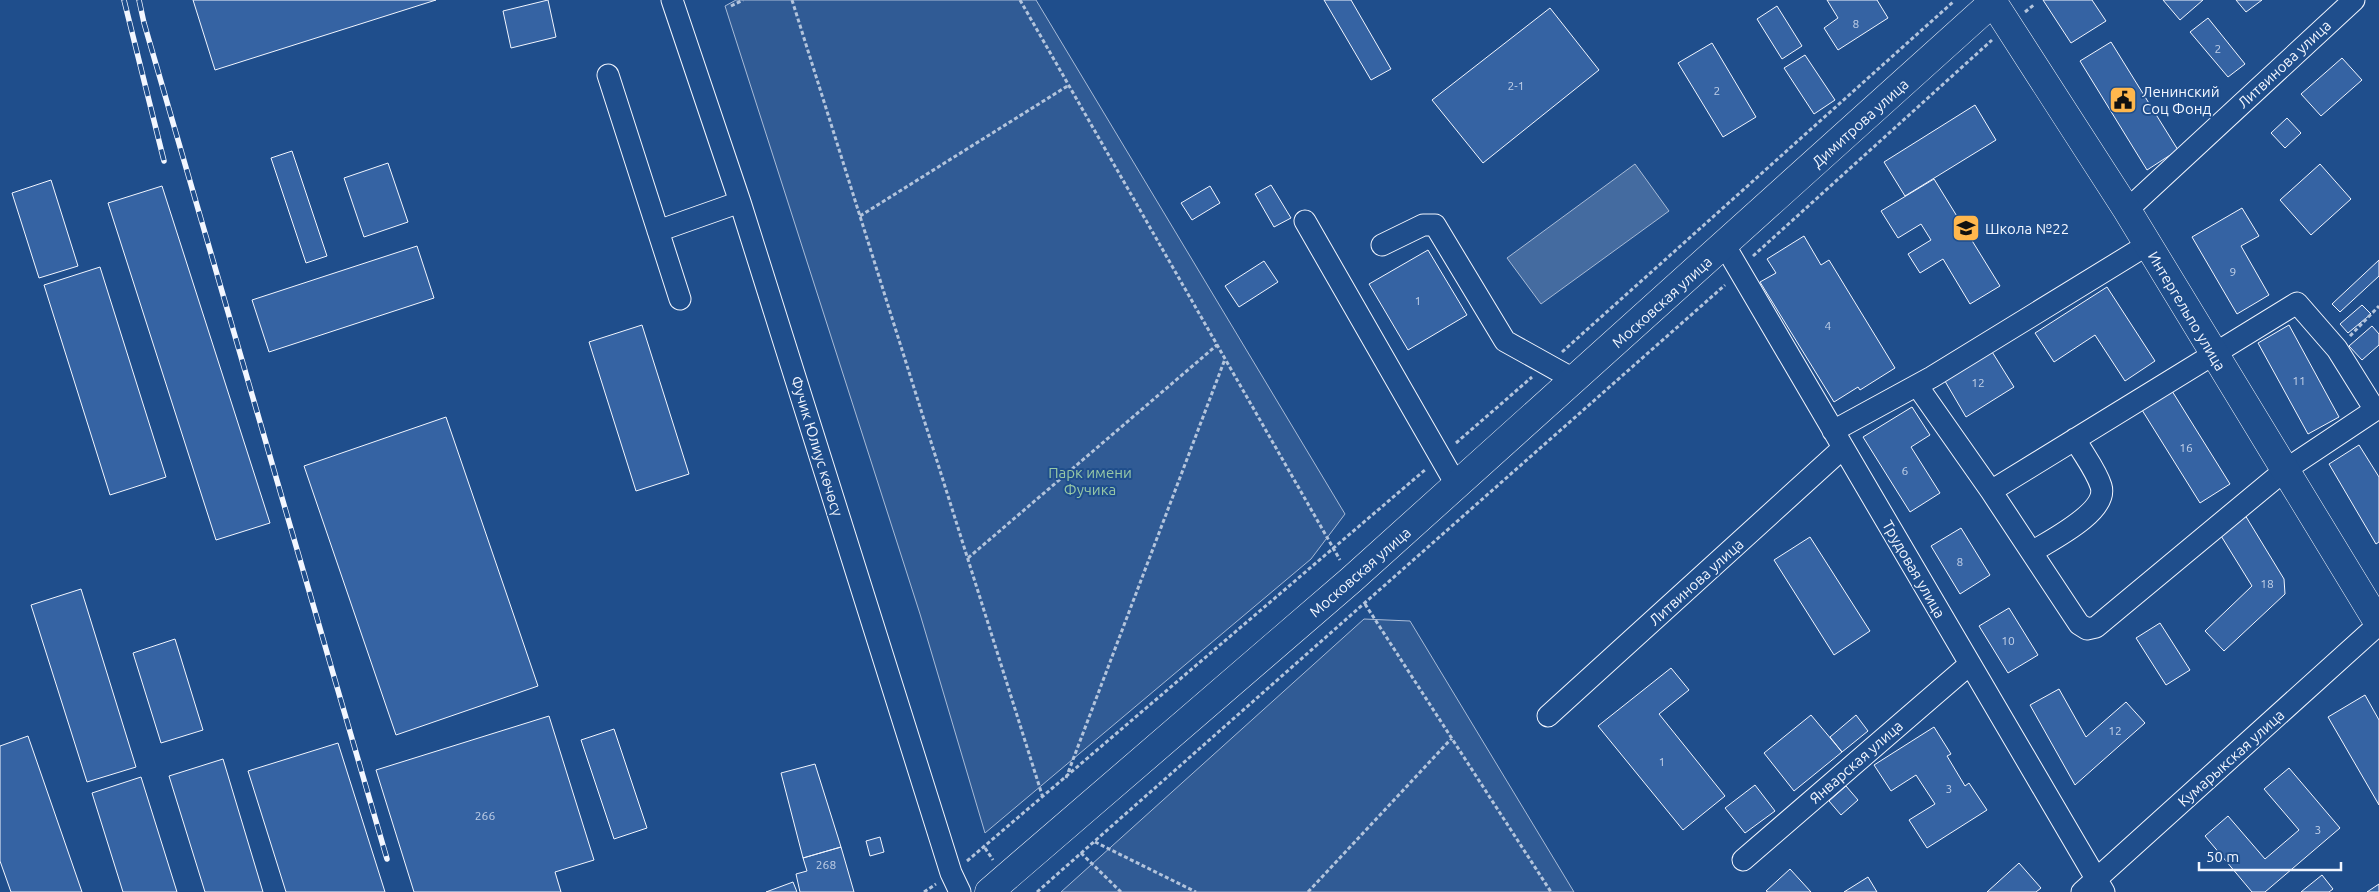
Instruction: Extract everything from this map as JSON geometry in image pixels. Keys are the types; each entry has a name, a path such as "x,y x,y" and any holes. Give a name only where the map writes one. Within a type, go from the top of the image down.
{"main road":[{"name":"Интергельпо улица","path":"1993,1 2126,210 2379,624"},
{"name":"Димитрова улица","path":"1724,246 1993,1"},
{"name":"Московская улица","path":"990,892 1351,580 1724,246"}],"street":[{"name":"Фучик Юлиус көчөсү","path":"672,0 740,202 948,864 960,892"},
{"name":"Литвинова улица","path":"2126,210 2354,0"},
{"path":"608,75 680,299"},
{"path":"658,231 740,202"},
{"path":"1306,221 1457,486"},
{"path":"1382,245 1423,224 1435,226 1505,341 1575,380"},
{"name":"Литвинова улица","path":"1548,716 1838,439 1932,377 2147,245"},
{"name":"Трудовая улица","path":"1724,246 1970,664 2094,888"},
{"path":"1923,394 1991,491 2079,624 2087,629 2096,627 2285,470 2375,410 2337,349 2297,303 1991,491"},
{"path":"2032,552 2088,516 2099,502 2102,488 2075,439"},
{"name":"Кумарыкская улица","path":"2094,888 2379,624"},
{"name":"Январская улица","path":"1743,860 1970,664"}],"path":[{"path":"731,6 742,0"},
{"path":"792,0 1043,798"},
{"path":"1020,0 1365,604 1551,892"},
{"path":"1037,892 1740,272 1756,252 2035,4"},
{"path":"860,216 1069,84"},
{"path":"2337,349 2379,306"},
{"path":"968,558 1217,345"},
{"path":"1066,778 1225,359"},
{"path":"1308,892 1452,738"},
{"path":"1095,842 1196,892"},
{"path":"1081,854 1121,892"}],"shaded area":[{"name":"Парк имени Фучика","path":"736,0 1036,0 1345,514 1311,559 985,833 920,614 725,6"},
{"path":"1635,164 1669,211 1541,304 1507,258"},
{"path":"1364,619 1410,621 1574,892 1061,892"}],"building":[{"path":"193,0 436,0 215,70"},
{"path":"548,0 556,37 511,48 503,11"},
{"path":"1324,0 1351,0 1391,69 1371,80"},
{"path":"1827,0 1877,0 1888,18 1838,50 1824,28 1838,18"},
{"path":"2043,0 2092,0 2106,21 2071,43"},
{"path":"2163,0 2203,0 2180,20"},
{"path":"2236,0 2262,0 2246,12"},
{"path":"1777,6 1802,46 1782,59 1757,19"},
{"path":"1550,8 1599,70 1483,163 1432,100"},
{"path":"2208,18 2245,64 2228,77 2190,32"},
{"path":"2111,42 2178,150 2147,170 2080,61"},
{"path":"1712,43 1756,117 1723,137 1678,63"},
{"path":"1805,55 1835,100 1814,114 1784,68"},
{"path":"2342,58 2362,80 2321,116 2301,94"},
{"path":"1975,105 1996,140 1905,196 1884,162"},
{"path":"2287,118 2301,133 2285,148 2271,133"},
{"path":"292,151 327,256 306,263 271,158"},
{"path":"388,163 408,222 364,237 344,178"},
{"path":"2320,164 2351,199 2311,235 2280,200"},
{"path":"1934,179 2000,286 1970,304 1943,259 1920,273 1908,254 1931,240 1921,224 1898,238 1881,211"},
{"path":"51,180 78,266 39,278 12,193"},
{"path":"1271,185 1291,218 1274,227 1255,194"},
{"path":"162,186 270,523 216,540 108,203"},
{"path":"1210,186 1220,203 1192,220 1181,203"},
{"path":"2242,208 2259,236 2241,246 2269,295 2237,314 2192,237"},
{"path":"1804,236 1821,265 1829,260 1895,368 1860,390 1858,387 1834,402 1760,282 1776,273 1767,259"},
{"path":"417,246 434,298 269,352 252,300"},
{"path":"1428,250 1467,315 1408,350 1369,284"},
{"path":"2379,260 2379,276 2340,312 2332,304"},
{"path":"1264,261 1278,282 1239,307 1225,286"},
{"path":"100,267 166,477 110,495 44,285"},
{"path":"2107,287 2155,361 2125,381 2095,335 2054,362 2035,333"},
{"path":"2362,305 2371,314 2348,333 2340,324"},
{"path":"642,325 689,474 636,491 589,342"},
{"path":"2289,325 2339,417 2308,434 2258,343"},
{"path":"2372,326 2379,334 2379,345 2362,360 2349,346"},
{"path":"1989,347 2014,387 1966,417 1942,376"},
{"path":"2172,391 2230,484 2200,503 2142,410"},
{"path":"1912,407 1930,435 1911,447 1940,493 1910,512 1863,437"},
{"path":"446,417 538,686 396,735 304,466"},
{"path":"2359,445 2379,477 2379,542 2376,544 2329,464"},
{"path":"2245,515 2284,579 2285,594 2224,651 2205,631 2252,586 2218,531"},
{"path":"1961,528 1990,575 1960,594 1931,546"},
{"path":"1810,537 1870,631 1834,655 1774,560"},
{"path":"81,589 136,767 87,782 31,605"},
{"path":"2009,608 2038,655 2008,673 1979,626"},
{"path":"2160,623 2190,670 2166,685 2136,638"},
{"path":"175,639 203,730 161,743 133,653"},
{"path":"1671,668 1689,690 1659,714 1725,796 1683,830 1598,726"},
{"path":"2059,689 2086,737 2126,702 2145,723 2075,785 2030,705"},
{"path":"2365,695 2379,720 2379,805 2328,717"},
{"path":"1811,715 1842,752 1794,791 1764,753"},
{"path":"1856,715 1868,731 1842,752 1830,737"},
{"path":"549,716 594,860 555,872 561,892 414,892 376,770"},
{"path":"1934,727 1951,754 1947,756 1965,786 1969,783 1987,810 1927,848 1909,820 1935,804 1916,775 1891,791 1874,765"},
{"path":"614,729 647,828 614,839 581,740"},
{"path":"28,736 82,892 11,892 0,861 0,746"},
{"path":"338,743 385,892 286,892 248,771"},
{"path":"223,759 263,892 205,892 169,776"},
{"path":"815,764 841,847 803,858 781,773"},
{"path":"2289,768 2340,828 2265,892 2252,892 2205,836 2228,816 2265,859 2299,830 2264,789"},
{"path":"141,777 177,892 123,892 92,793"},
{"path":"1755,785 1775,811 1745,833 1725,808"},
{"path":"1846,786 1858,800 1841,815 1829,801"},
{"path":"880,837 884,852 870,856 866,841"},
{"path":"841,847 854,892 800,892 796,874 807,871 803,858"},
{"path":"2019,863 2041,888 2036,892 1987,892"},
{"path":"1790,869 1811,892 1766,891"},
{"path":"2322,875 2333,889 2329,892 2301,892"},
{"path":"1868,877 1877,892 1844,892"},
{"path":"793,882 797,892 766,892"},
{"path":"2379,884 2379,892 2367,892"}],"railway":[{"path":"124,0 164,161"},
{"path":"139,0 144,23 387,859"}],"place":[{"name":"Ленинский Соц Фонд","path":"2123,100"},
{"name":"Школа №22","path":"1966,228"}]}
